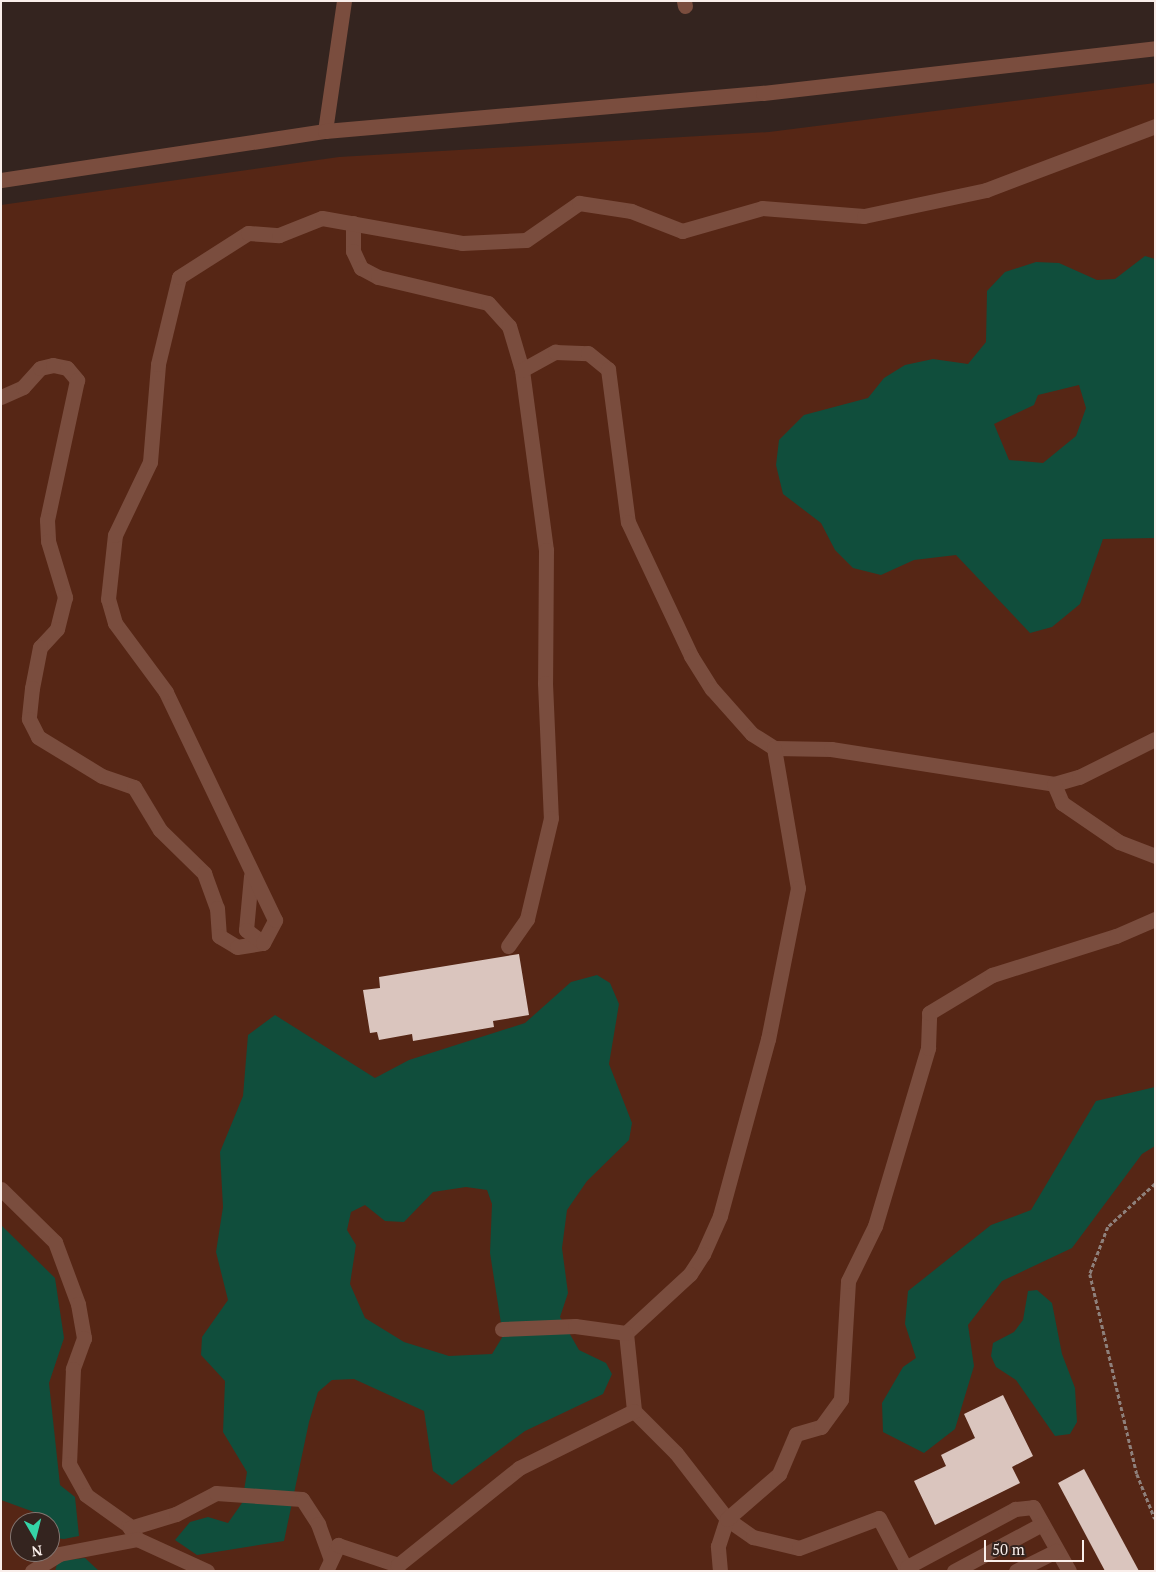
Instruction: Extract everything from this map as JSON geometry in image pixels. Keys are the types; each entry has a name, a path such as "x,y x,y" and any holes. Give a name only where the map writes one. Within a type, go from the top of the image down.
{"street":[{"path":"325,131 344,1"},
{"path":"1,180 325,131 763,93 1155,48"},
{"path":"263,943 275,920 251,876 166,692 116,623 108,599 115,535 150,462 158,364 179,277 248,233 279,235 322,218 462,243 526,240 579,203 631,211 682,231 762,208 864,216 986,190 1155,126"},
{"path":"353,223 353,251 361,268 378,277 488,303 510,326 522,370 546,550 545,683 551,818 527,919 508,946"},
{"path":"522,370 555,352 588,353 608,369 628,522 691,656 712,689 752,734 774,748 831,749 1054,784 1079,777 1155,739"},
{"path":"1,397 23,388 40,368 53,364 67,368 77,380 47,520 48,541 65,597 57,629 40,647 32,688 29,719 38,737 102,776 134,788 160,830 204,873 217,908 219,936 237,947 263,943"},
{"path":"502,1329 575,1326 626,1332 690,1274 703,1254 720,1216 768,1039 798,888 774,748"},
{"path":"1054,784 1062,803 1119,842 1155,856"},
{"path":"251,876 246,930 263,943"},
{"path":"720,1571 718,1546 727,1519 779,1474 796,1434 821,1427 841,1400 848,1281 875,1226 928,1048 930,1013 992,975 1116,936 1155,919"},
{"path":"1,1189 55,1242 78,1304 84,1338 73,1368 69,1464 86,1495 133,1533 207,1571"},
{"path":"626,1332 634,1410 676,1453 727,1519 753,1537 799,1548 879,1518 907,1569 1015,1509 1033,1507 1056,1551 1069,1571"},
{"path":"328,1565 338,1545 398,1568 519,1468 634,1410"},
{"path":"32,1571 60,1554 133,1533 176,1514 216,1493 302,1500 318,1524 328,1565"},
{"path":"954,1571 1042,1524"},
{"path":"1016,1571 1056,1551"}],"path":[{"path":"1155,1184 1108,1227 1090,1274 1136,1474 1155,1519"}],"shaded area":[{"path":"1155,83 1155,1571 1,1571 1,205 339,157 769,132"},
{"path":"1145,256 1155,259 1155,538 1103,539 1080,604 1052,627 1030,633 956,555 914,560 881,575 853,568 835,550 821,523 783,494 776,465 779,440 804,415 868,398 884,378 905,365 933,359 968,364 986,342 987,291 1005,272 1036,262 1059,263 1097,280 1115,279","holes":["1079,385 1086,408 1076,436 1043,463 1009,460 994,424 1034,405 1038,395"]},
{"path":"597,975 610,983 619,1004 609,1064 632,1123 629,1140 587,1181 567,1210 562,1248 568,1293 560,1317 579,1350 606,1363 612,1374 603,1394 525,1431 452,1485 433,1471 424,1411 354,1379 332,1380 318,1392 309,1422 284,1541 197,1555 175,1540 190,1522 208,1517 228,1523 242,1503 247,1472 223,1432 225,1381 201,1355 202,1337 228,1300 216,1252 223,1207 220,1152 243,1096 248,1035 275,1015 375,1078 409,1060 525,1023 571,982","holes":["466,1187 487,1190 492,1204 490,1253 503,1336 492,1354 449,1356 404,1342 365,1318 350,1284 356,1245 347,1230 351,1212 365,1205 385,1221 404,1222 433,1192"]},
{"path":"1155,1087 1155,1146 1142,1154 1072,1248 1002,1281 968,1325 974,1366 955,1429 924,1453 883,1432 882,1403 903,1367 916,1358 905,1324 908,1291 991,1225 1031,1210 1096,1101"},
{"path":"1,1225 55,1278 64,1338 49,1383 60,1485 75,1497 79,1536 60,1539 60,1512 34,1512 1,1500"},
{"path":"1037,1290 1052,1303 1062,1354 1075,1388 1077,1422 1070,1434 1055,1436 1016,1380 996,1367 991,1356 993,1343 1014,1332 1023,1320 1028,1291"},
{"path":"85,1558 99,1571 55,1571 58,1562"}],"building":[{"path":"519,954 529,1015 493,1021 494,1027 413,1041 412,1034 379,1040 377,1032 370,1033 363,990 380,988 379,977"},
{"path":"1003,1395 1033,1456 1012,1467 1020,1483 935,1525 914,1481 946,1466 941,1455 975,1438 964,1414"},
{"path":"1084,1469 1139,1571 1105,1571 1058,1483"}]}
